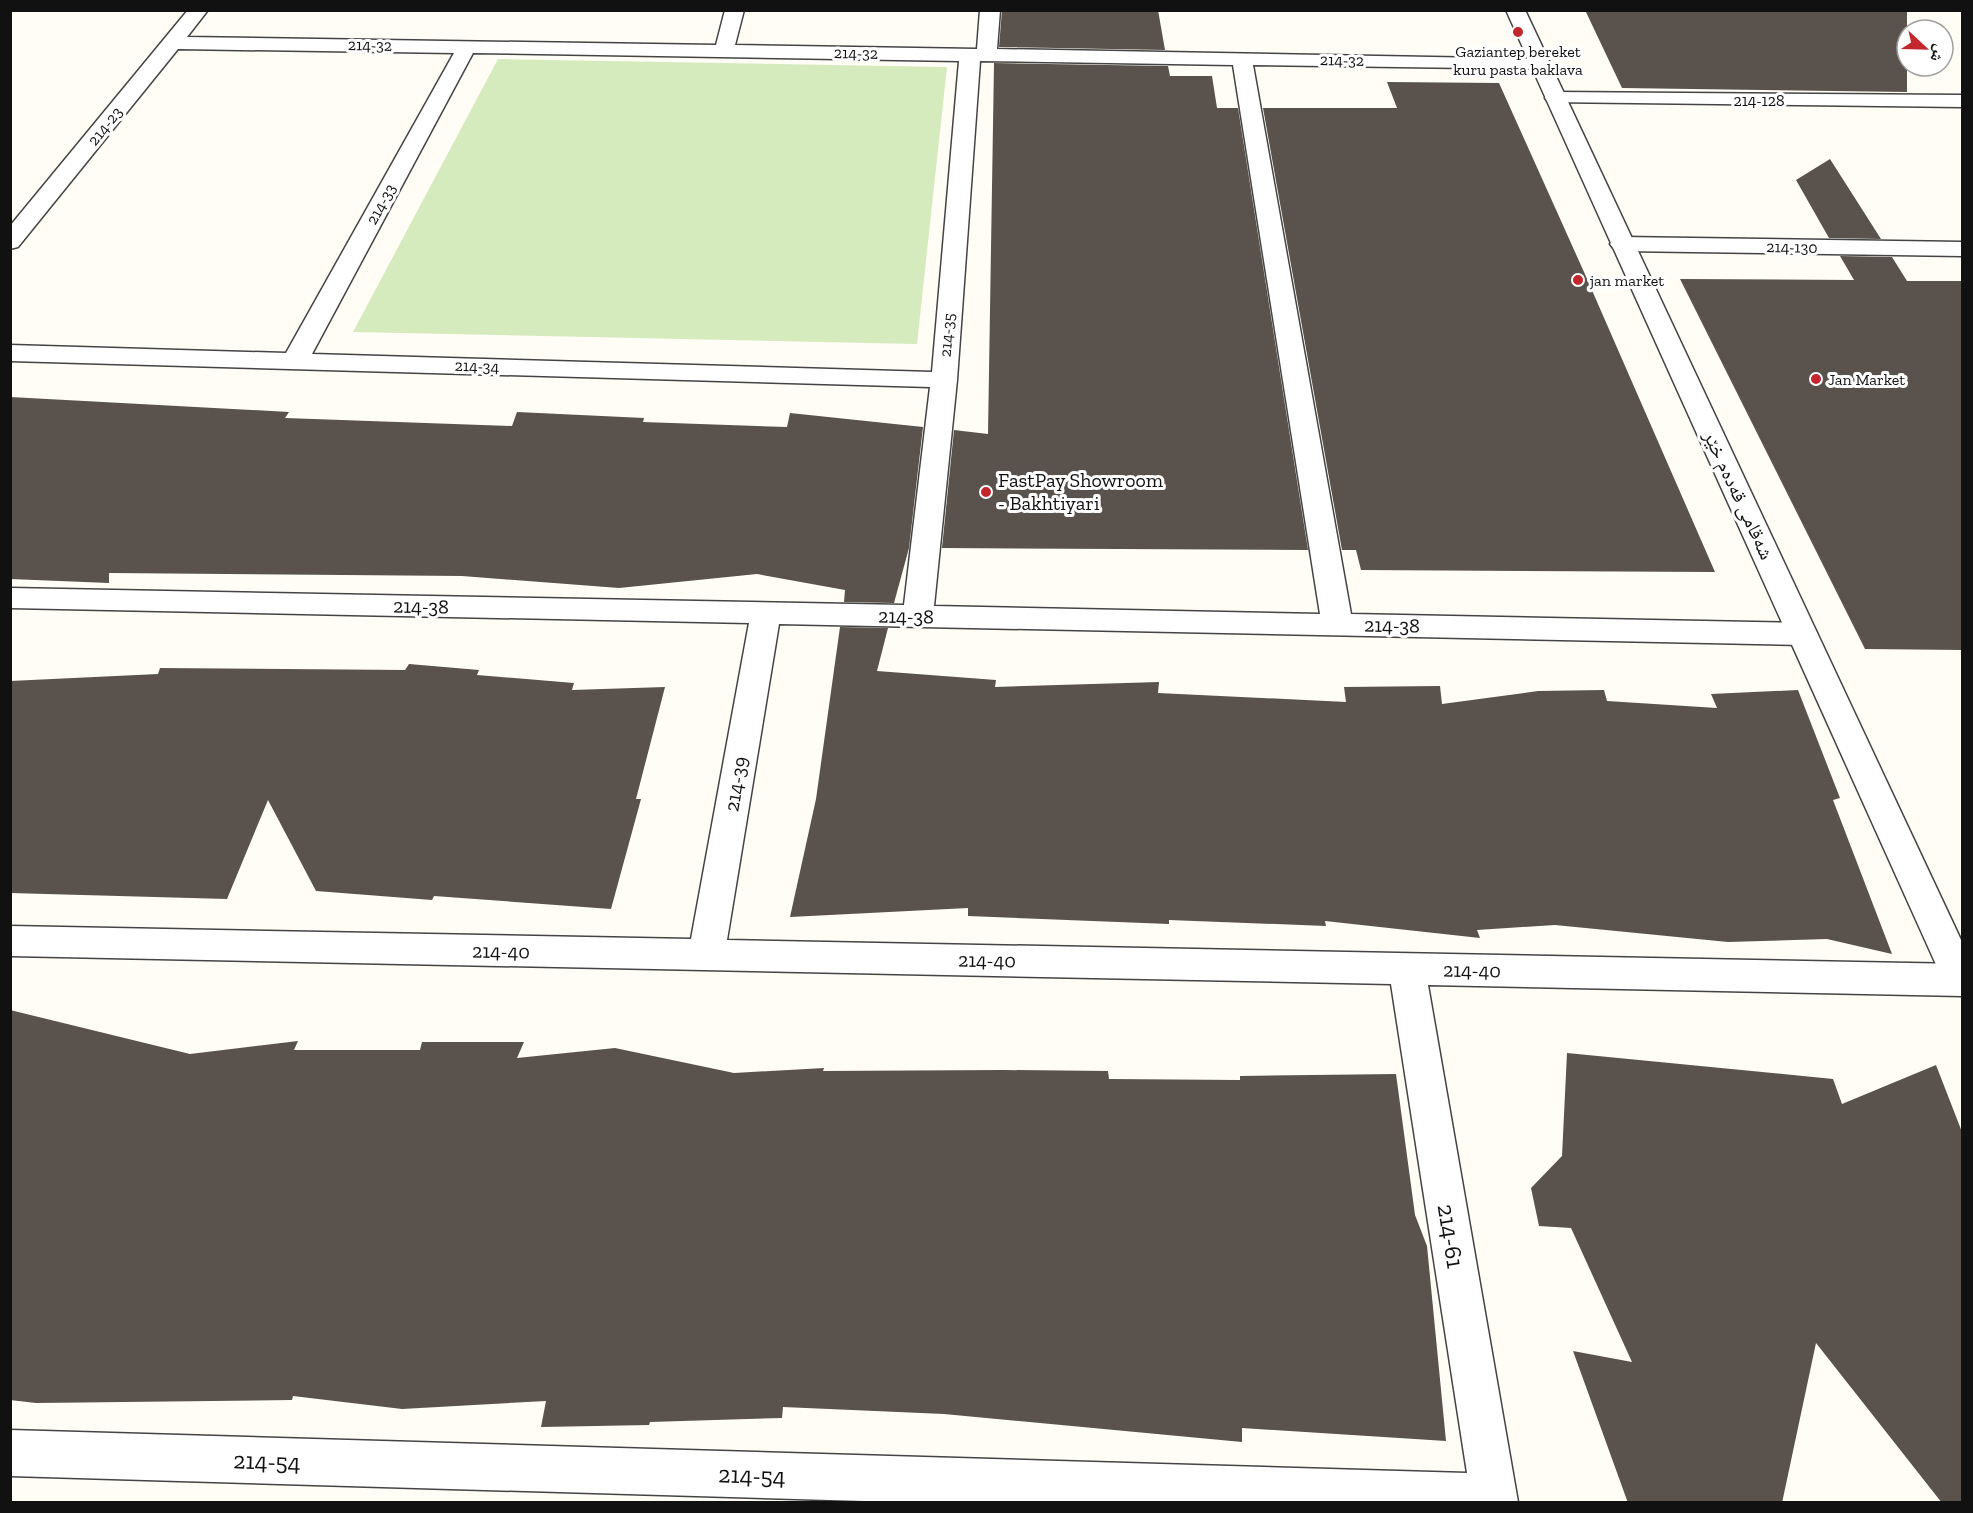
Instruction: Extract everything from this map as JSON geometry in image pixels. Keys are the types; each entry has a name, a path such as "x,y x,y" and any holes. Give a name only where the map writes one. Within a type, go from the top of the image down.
{"street":[{"name":"214-23","path":"10,242 199,10"},
{"path":"724,51 735,10"},
{"name":"214-35","path":"918,616 979,54 990,10"},
{"name":"شەقامی قەدەم خێر","path":"1515,10 1962,980"},
{"name":"214-32","path":"173,42 1539,63"},
{"name":"214-33","path":"295,361 467,47"},
{"path":"1242,58 1337,624"},
{"name":"214-128","path":"1555,98 1962,101"},
{"name":"214-130","path":"1623,244 1962,249"},
{"name":"214-34","path":"10,353 944,380"},
{"name":"214-38","path":"10,598 1802,634"},
{"name":"214-39","path":"706,955 766,613"},
{"name":"214-40","path":"10,941 1962,980"},
{"name":"214-61","path":"1407,969 1495,1500"},
{"name":"214-54","path":"10,1453 1495,1500"}],"green space":[{"path":"498,59 947,67 917,344 353,332"}],"building":[{"path":"1002,10 1158,10 1165,50 999,47"},
{"path":"1585,10 1907,10 1907,18 1895,18 1895,78 1907,78 1907,92 1622,88"},
{"path":"994,63 1168,66 1170,76 1212,76 1217,108 1238,108 1308,550 942,548 954,430 988,434"},
{"path":"1387,82 1499,83 1715,572 1361,570 1356,550 1342,550 1263,108 1397,108"},
{"path":"1830,159 1881,239 1829,238 1796,180"},
{"path":"1840,256 1892,257 1907,281 1962,281 1962,650 1865,649 1680,279 1854,280"},
{"path":"10,397 289,412 285,418 512,426 517,412 644,418 643,422 787,427 790,413 923,427 909,548 894,603 844,602 845,590 757,574 619,588 462,576 109,573 109,583 10,579"},
{"path":"840,627 888,628 877,671 996,680 995,687 1159,682 1158,693 1346,702 1344,687 1440,686 1442,704 1538,691 1604,690 1607,701 1717,708 1711,694 1798,690 1840,798 1833,800 1892,954 1827,939 1728,942 1555,925 1477,930 1480,938 1325,921 1326,926 1169,920 1169,924 968,916 968,908 790,917 816,799"},
{"path":"409,664 479,670 477,675 574,683 572,690 665,687 636,799 641,799 611,909 434,896 432,900 316,891 268,800 227,899 10,893 10,681 158,674 160,668 405,670"},
{"path":"10,1010 190,1054 298,1041 294,1050 420,1050 422,1042 524,1042 517,1058 615,1048 734,1073 824,1068 823,1071 1108,1071 1109,1079 1240,1080 1240,1076 1396,1074 1415,1215 1427,1246 1446,1441 1242,1428 1242,1442 944,1414 783,1407 782,1418 650,1422 649,1425 541,1427 546,1401 402,1409 293,1396 292,1400 36,1403 10,1400"},
{"path":"1567,1053 1833,1079 1842,1104 1936,1065 1962,1132 1962,1503 1942,1503 1816,1343 1782,1503 1628,1503 1573,1351 1632,1362 1571,1228 1539,1226 1531,1188 1562,1156"}],"place":[{"name":"Gaziantep bereket kuru pasta baklava","path":"1518,32"},
{"name":"jan market","path":"1578,280"},
{"name":"Jan Market","path":"1816,379"},
{"name":"FastPay Showroom - Bakhtiyari","path":"986,492"}]}
